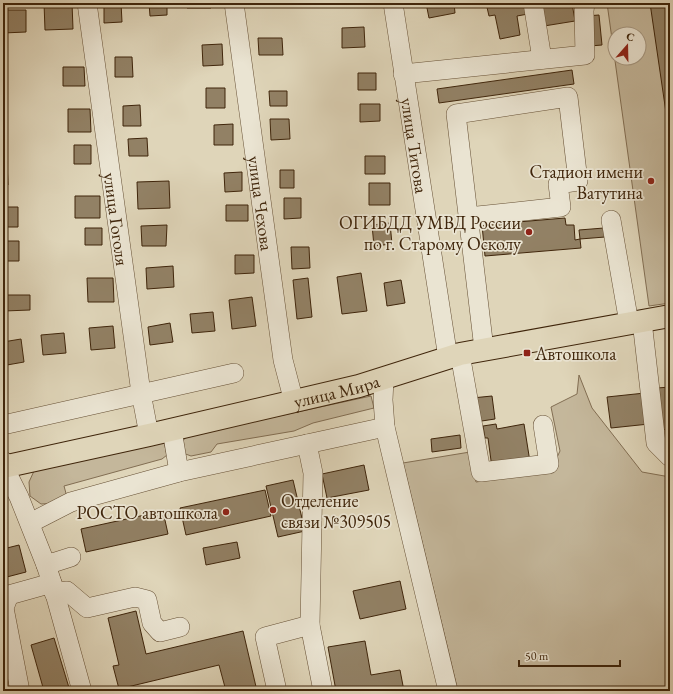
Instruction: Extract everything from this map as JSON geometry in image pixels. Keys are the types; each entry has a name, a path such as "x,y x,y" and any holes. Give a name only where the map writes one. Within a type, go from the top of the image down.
{"main road":[{"name":"улица Мира","path":"3,465 149,436 294,402 384,379 454,356 484,349 670,316"}],"street":[{"name":"улица Гоголя","path":"87,3 140,393 149,436"},
{"name":"улица Чехова","path":"234,3 283,360 294,402"},
{"name":"улица Титова","path":"393,3 403,74 454,356 481,472 549,464 543,425"},
{"path":"533,3 542,59"},
{"path":"403,74 585,55 585,3"},
{"path":"468,217 561,207 558,184 578,181 568,98 456,114 468,217 484,349"},
{"path":"610,220 635,322 656,443 670,457"},
{"path":"3,425 234,373"},
{"path":"384,379 383,400 385,427 448,691"},
{"path":"30,524 71,502 179,472 385,427"},
{"path":"172,430 179,472"},
{"path":"307,444 313,473 310,625 323,691"},
{"path":"3,465 11,498 30,524 46,565 82,691"},
{"path":"46,565 71,557"},
{"path":"20,691 4,608 9,595 53,588 68,591 87,608 135,597 147,600 152,622 160,632 180,627"},
{"path":"277,691 265,638 310,625"}],"shaded area":[{"name":"Стадион имени Ватутина","path":"607,3 670,3 670,303 649,306 616,66 647,66 647,26 610,26"},
{"path":"579,375 592,408 642,472 670,477 670,691 458,691 403,463 470,452 476,482 551,470 560,451 551,407 577,394"},
{"path":"371,396 374,408 313,423 294,431 217,444 211,452 191,456 183,453 182,445 184,439 191,435"},
{"path":"164,442 167,455 162,459 64,486 67,497 58,503 41,504 30,496 29,482 34,471"}],"building":[{"path":"44,3 72,3 73,29 45,30"},
{"path":"104,3 121,3 122,22 104,23"},
{"path":"149,3 167,3 167,15 150,16"},
{"path":"187,3 211,3 211,8 187,8"},
{"path":"426,3 454,3 455,13 429,18"},
{"path":"486,3 526,3 528,14 517,16 520,35 500,39 495,15 489,16"},
{"path":"540,3 572,3 575,21 544,26"},
{"path":"650,3 670,3 670,140"},
{"path":"3,10 26,10 26,32 3,33"},
{"path":"599,15 602,45 590,46 586,16"},
{"path":"364,27 365,47 342,48 342,28"},
{"path":"258,38 282,38 283,55 259,55"},
{"path":"222,44 223,65 203,66 202,45"},
{"path":"115,57 132,57 133,77 115,77"},
{"path":"63,67 84,67 85,86 63,86"},
{"path":"572,70 574,84 439,103 437,89"},
{"path":"358,73 376,73 376,90 358,90"},
{"path":"206,88 225,88 225,108 206,108"},
{"path":"269,91 287,91 287,106 270,106"},
{"path":"360,104 380,104 380,121 360,122"},
{"path":"140,105 141,126 123,126 123,106"},
{"path":"68,109 90,109 91,132 68,132"},
{"path":"270,119 289,119 290,139 271,140"},
{"path":"233,124 233,145 214,145 214,125"},
{"path":"147,138 148,156 129,156 128,139"},
{"path":"74,145 91,145 91,164 74,164"},
{"path":"365,156 385,156 385,174 365,174"},
{"path":"3,161 7,161 8,185 3,186"},
{"path":"280,170 294,170 294,188 280,188"},
{"path":"242,172 242,191 225,192 224,173"},
{"path":"169,181 170,208 138,209 137,182"},
{"path":"369,183 390,183 390,205 369,205"},
{"path":"75,196 100,196 100,218 75,218"},
{"path":"284,198 301,198 301,218 284,219"},
{"path":"226,205 248,205 248,221 226,221"},
{"path":"3,207 18,207 18,227 3,227"},
{"name":"ОГИБДД УМВД России по г. Старому Осколу","path":"565,218 566,225 574,225 575,240 580,239 581,248 485,256 482,225"},
{"path":"390,223 392,244 374,246 372,225"},
{"path":"167,225 166,246 142,246 141,226"},
{"path":"85,228 102,228 102,245 85,245"},
{"path":"604,228 605,237 580,239 579,230"},
{"path":"3,241 19,241 19,261 3,261"},
{"path":"291,247 309,247 310,268 292,269"},
{"path":"235,255 254,255 254,273 235,274"},
{"path":"173,266 174,287 147,289 146,268"},
{"path":"361,273 367,311 342,314 337,277"},
{"path":"87,278 113,278 114,302 88,302"},
{"path":"308,278 312,317 297,319 293,280"},
{"path":"401,280 405,303 387,306 384,283"},
{"path":"4,295 30,295 30,310 4,311"},
{"path":"252,297 256,326 232,329 229,300"},
{"path":"213,312 215,331 192,333 190,314"},
{"path":"170,323 173,342 150,345 148,327"},
{"path":"113,326 115,348 91,350 89,328"},
{"path":"64,333 66,353 43,355 41,335"},
{"path":"21,339 24,362 7,365 3,342"},
{"path":"670,387 670,429 661,430 657,388"},
{"path":"645,393 649,424 611,428 607,397"},
{"path":"492,396 495,419 475,422 472,398"},
{"path":"496,424 497,429 524,424 530,462 492,468 488,438 485,438 483,426"},
{"path":"460,435 461,448 432,452 431,439"},
{"path":"364,465 369,490 327,498 322,474"},
{"name":"РОСТО автошкола","path":"293,480 305,531 278,537 266,486"},
{"name":"РОСТО автошкола","path":"265,490 271,516 186,535 180,508"},
{"path":"163,511 168,534 86,552 81,529"},
{"path":"237,542 240,558 206,565 203,548"},
{"path":"19,545 26,572 3,578 3,549"},
{"path":"400,581 406,609 360,619 353,591"},
{"path":"136,611 146,654 243,631 257,691 226,691 219,665 119,689 113,666 119,665 108,618"},
{"path":"54,638 70,691 44,691 31,645"},
{"path":"365,641 371,675 400,670 404,691 336,691 328,647"}],"place":[{"name":"Стадион имени Ватутина","path":"651,181"},
{"name":"ОГИБДД УМВД России по г. Старому Осколу","path":"529,232"},
{"name":"Автошкола","path":"527,353"},
{"name":"Отделение связи №309505","path":"273,510"},
{"name":"РОСТО автошкола","path":"226,512"}]}
